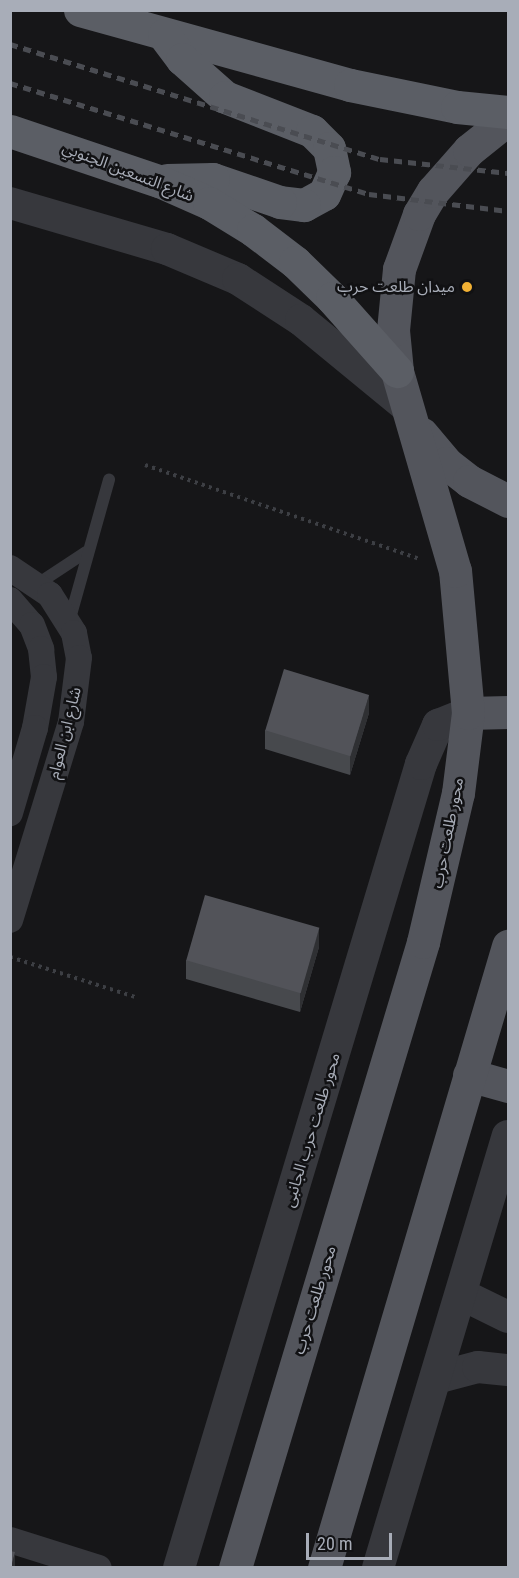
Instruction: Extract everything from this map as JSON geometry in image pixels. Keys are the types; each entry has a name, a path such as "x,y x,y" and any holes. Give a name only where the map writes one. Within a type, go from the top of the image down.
{"highway":[{"path":"80,10 164,35 404,98 508,112"},
{"path":"159,181 179,177 213,179 280,202 304,205 324,194 334,172 329,148 312,131 225,96 195,72 164,35"},
{"name":"شارع التسعين الجنوبي","path":"10,131 159,181 209,203 295,262 397,371"}],"main road":[{"name":"محور طلعت حرب","path":"235,1568 426,932 455,804 468,713 455,571 397,371 394,299 399,268 412,231 450,170 508,119"},
{"path":"411,416 446,463 469,481 508,501"},
{"path":"468,713 508,712"},
{"path":"324,1568 508,946"},
{"path":"469,1075 508,1086"}],"street":[{"path":"10,203 167,249 238,279 301,320 411,416"},
{"name":"شارع ابن العوام","path":"10,568 50,595 69,622 79,658 77,692 10,920"},
{"name":"شارع ابن العوام","path":"10,600 32,625 41,649 44,677 35,728 10,813"},
{"name":"محور طلعت حرب الجانبى","path":"179,1568 421,764 438,725 468,713"},
{"path":"378,1568 508,1136"},
{"path":"461,1294 508,1317"},
{"path":"436,1378 478,1367 508,1370"},
{"path":"10,1540 99,1568"}],"lane":[{"path":"69,622 86,552 108,480"},
{"path":"36,585 86,552"}],"path":[{"path":"145,465 455,571"},
{"path":"10,957 135,997"}],"building":[{"path":"284,669 369,695 350,756 265,730"},
{"path":"205,895 319,928 301,993 186,960"},
{"path":"10,1551 15,1552 11,1568 10,1568"}],"railway":[{"path":"10,44 380,159 508,173"},
{"path":"10,83 369,194 508,211"}],"place":[{"name":"ميدان طلعت حرب","path":"467,287"}]}
